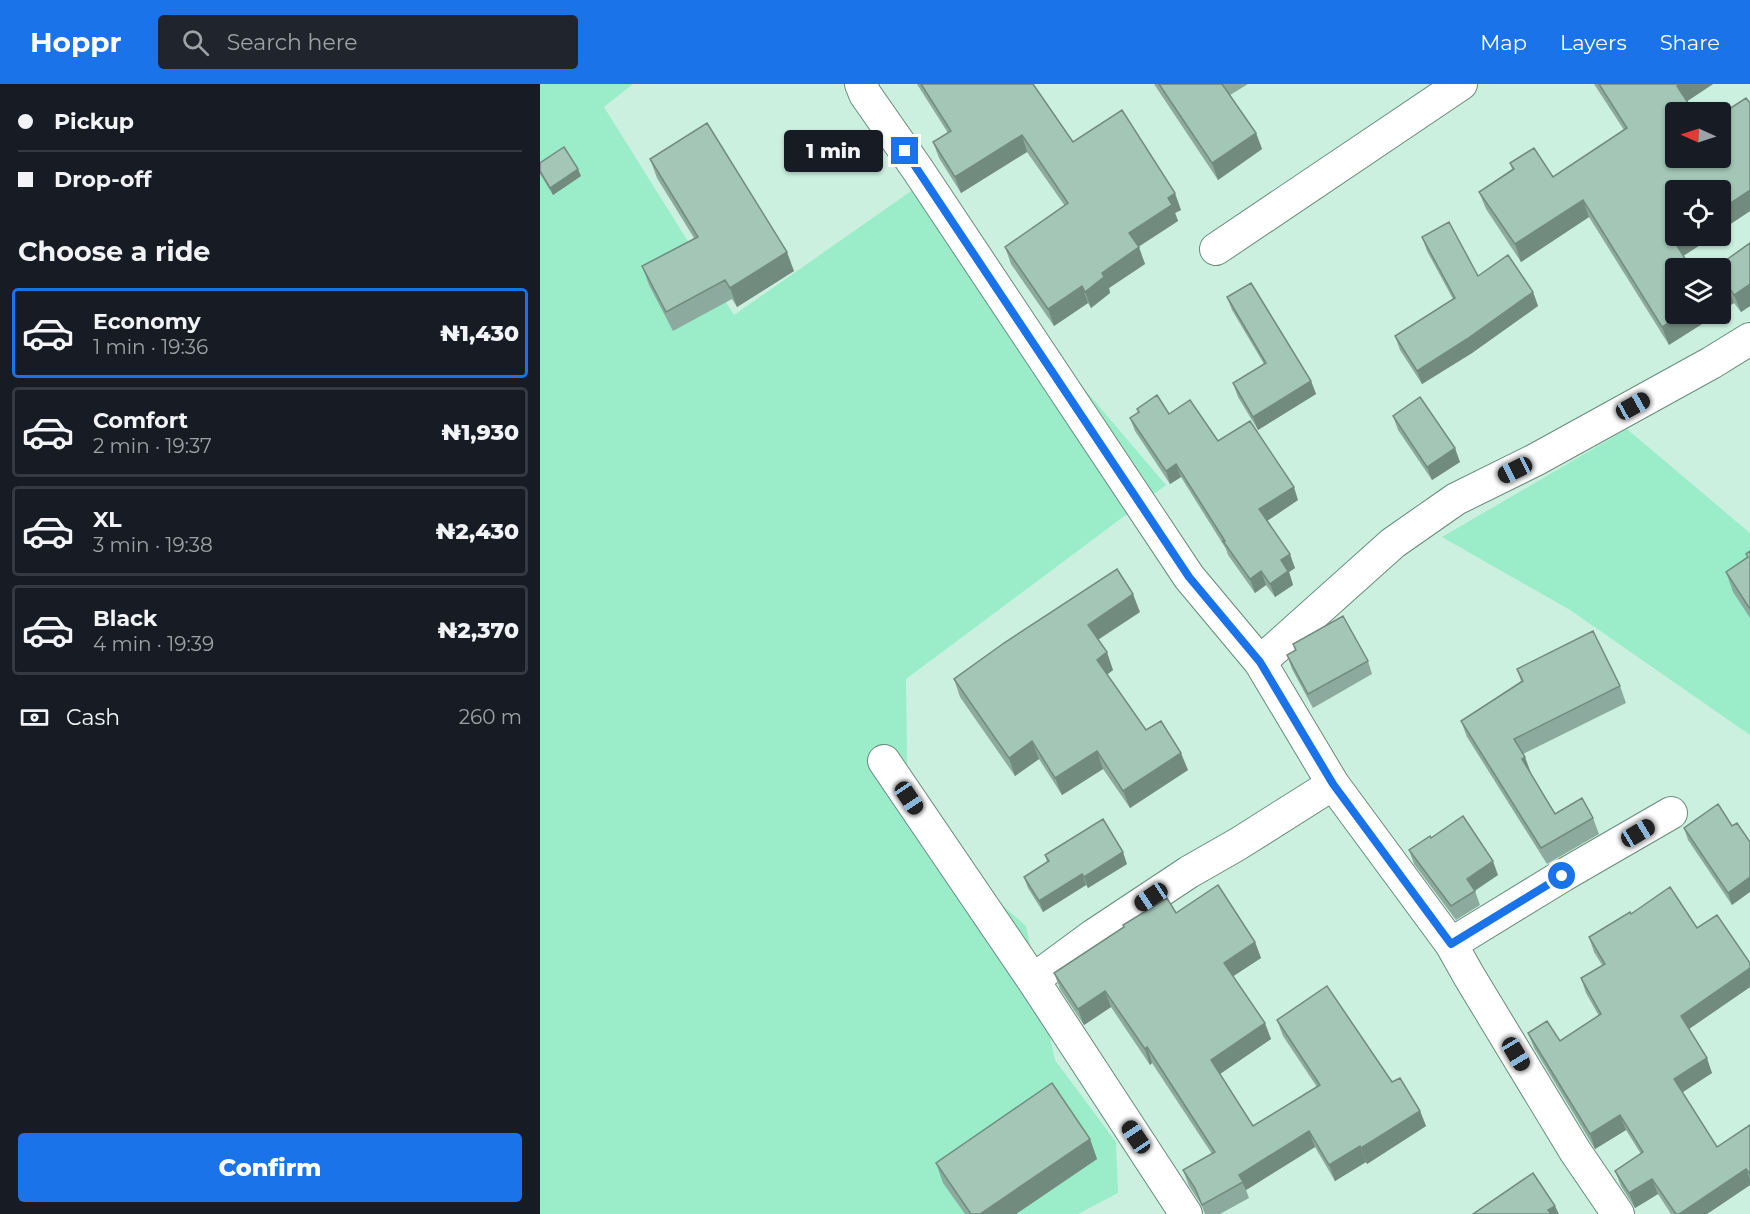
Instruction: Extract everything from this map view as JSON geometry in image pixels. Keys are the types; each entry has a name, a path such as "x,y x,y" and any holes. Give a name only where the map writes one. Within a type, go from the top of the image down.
{"street":[{"path":"861,84 865,94 1189,577 1260,662 1333,784 1451,944 1468,976 1575,1151 1618,1214"},
{"path":"1216,249 1461,84"},
{"path":"1260,662 1393,543 1456,499 1535,460 1750,339"},
{"path":"884,762 1033,980 1186,1214"},
{"path":"1033,980 1094,935 1189,872 1333,784"},
{"path":"1451,944 1671,813"}],"green space":[{"path":"540,84 633,84 604,107 734,315 914,189 1166,485 906,679 908,821 1026,926 1055,1060 1116,1142 1118,1193 1078,1214 540,1214"},
{"path":"1627,429 1750,533 1750,735 1570,610 1442,537"}],"building":[{"path":"921,84 1033,84 1073,142 1122,110 1175,193 1168,198 1172,205 1129,233 1139,247 1102,273 1104,277 1085,292 1082,286 1048,309 1005,247 1068,203 1022,135 955,177 933,142 951,131"},
{"path":"1159,84 1222,84 1256,133 1212,163"},
{"path":"1599,84 1681,84 1677,86 1687,102 1665,102 1665,168 1731,168 1731,108 1746,98 1750,103 1750,190 1731,203 1731,180 1665,180 1665,246 1677,246 1685,258 1665,258 1665,324 1667,324 1662,327 1583,200 1515,244 1479,192 1514,169 1510,163 1534,148 1553,177 1627,128"},
{"path":"707,123 787,252 730,288 725,280 666,312 642,266 698,237 650,159"},
{"path":"564,147 578,169 550,188 540,171 540,163"},
{"path":"1449,222 1478,276 1508,255 1533,292 1417,371 1395,336 1455,298 1422,237"},
{"path":"1750,243 1750,284 1734,295 1731,290 1731,258 1729,258"},
{"path":"1251,283 1311,381 1253,417 1233,383 1266,363 1227,297"},
{"path":"1157,395 1169,414 1190,400 1218,441 1250,421 1294,487 1259,509 1290,554 1281,560 1288,571 1270,584 1261,571 1250,579 1223,541 1225,541 1176,464 1166,471 1130,418 1139,412 1137,409"},
{"path":"1420,397 1455,448 1427,467 1393,416"},
{"path":"1750,551 1750,609 1726,572 1748,557 1746,554"},
{"path":"1117,569 1133,594 1088,625 1107,652 1097,660 1146,730 1161,721 1181,753 1123,791 1097,751 1055,778 1032,741 1009,758 954,679 1004,643"},
{"path":"1343,616 1368,661 1308,694 1287,655 1296,650 1293,644"},
{"path":"1593,631 1620,686 1514,739 1525,757 1522,759 1555,814 1582,798 1593,818 1541,848 1461,721 1523,681 1517,669"},
{"path":"1718,804 1732,826 1737,823 1750,842 1750,877 1728,893 1684,828"},
{"path":"1463,816 1493,861 1467,879 1475,891 1451,906 1409,850"},
{"path":"1103,819 1123,852 1084,877 1082,874 1039,901 1024,877 1049,861 1045,855"},
{"path":"1218,885 1255,942 1224,963 1265,1023 1211,1060 1253,1126 1320,1085 1277,1020 1327,986 1392,1082 1400,1078 1420,1111 1329,1165 1309,1131 1239,1175 1243,1182 1202,1205 1195,1188 1183,1170 1215,1152 1147,1047 1145,1049 1105,991 1078,1009 1054,973 1124,927 1123,925 1167,898 1176,913"},
{"path":"1670,887 1697,928 1717,915 1750,963 1750,968 1681,1016 1707,1058 1674,1079 1717,1147 1750,1125 1750,1174 1746,1169 1679,1214 1676,1214 1652,1179 1629,1193 1615,1171 1643,1152 1620,1115 1590,1134 1528,1033 1547,1021 1560,1041 1601,1014 1581,978 1605,964 1589,937 1630,912 1631,914"},
{"path":"1052,1083 1090,1139 980,1214 971,1214 936,1163"},
{"path":"1533,1173 1555,1206 1548,1210 1551,1214 1473,1214"}],"route":[{"path":"905,151 1189,577 1260,662 1333,784 1451,944 1562,876"}]}
